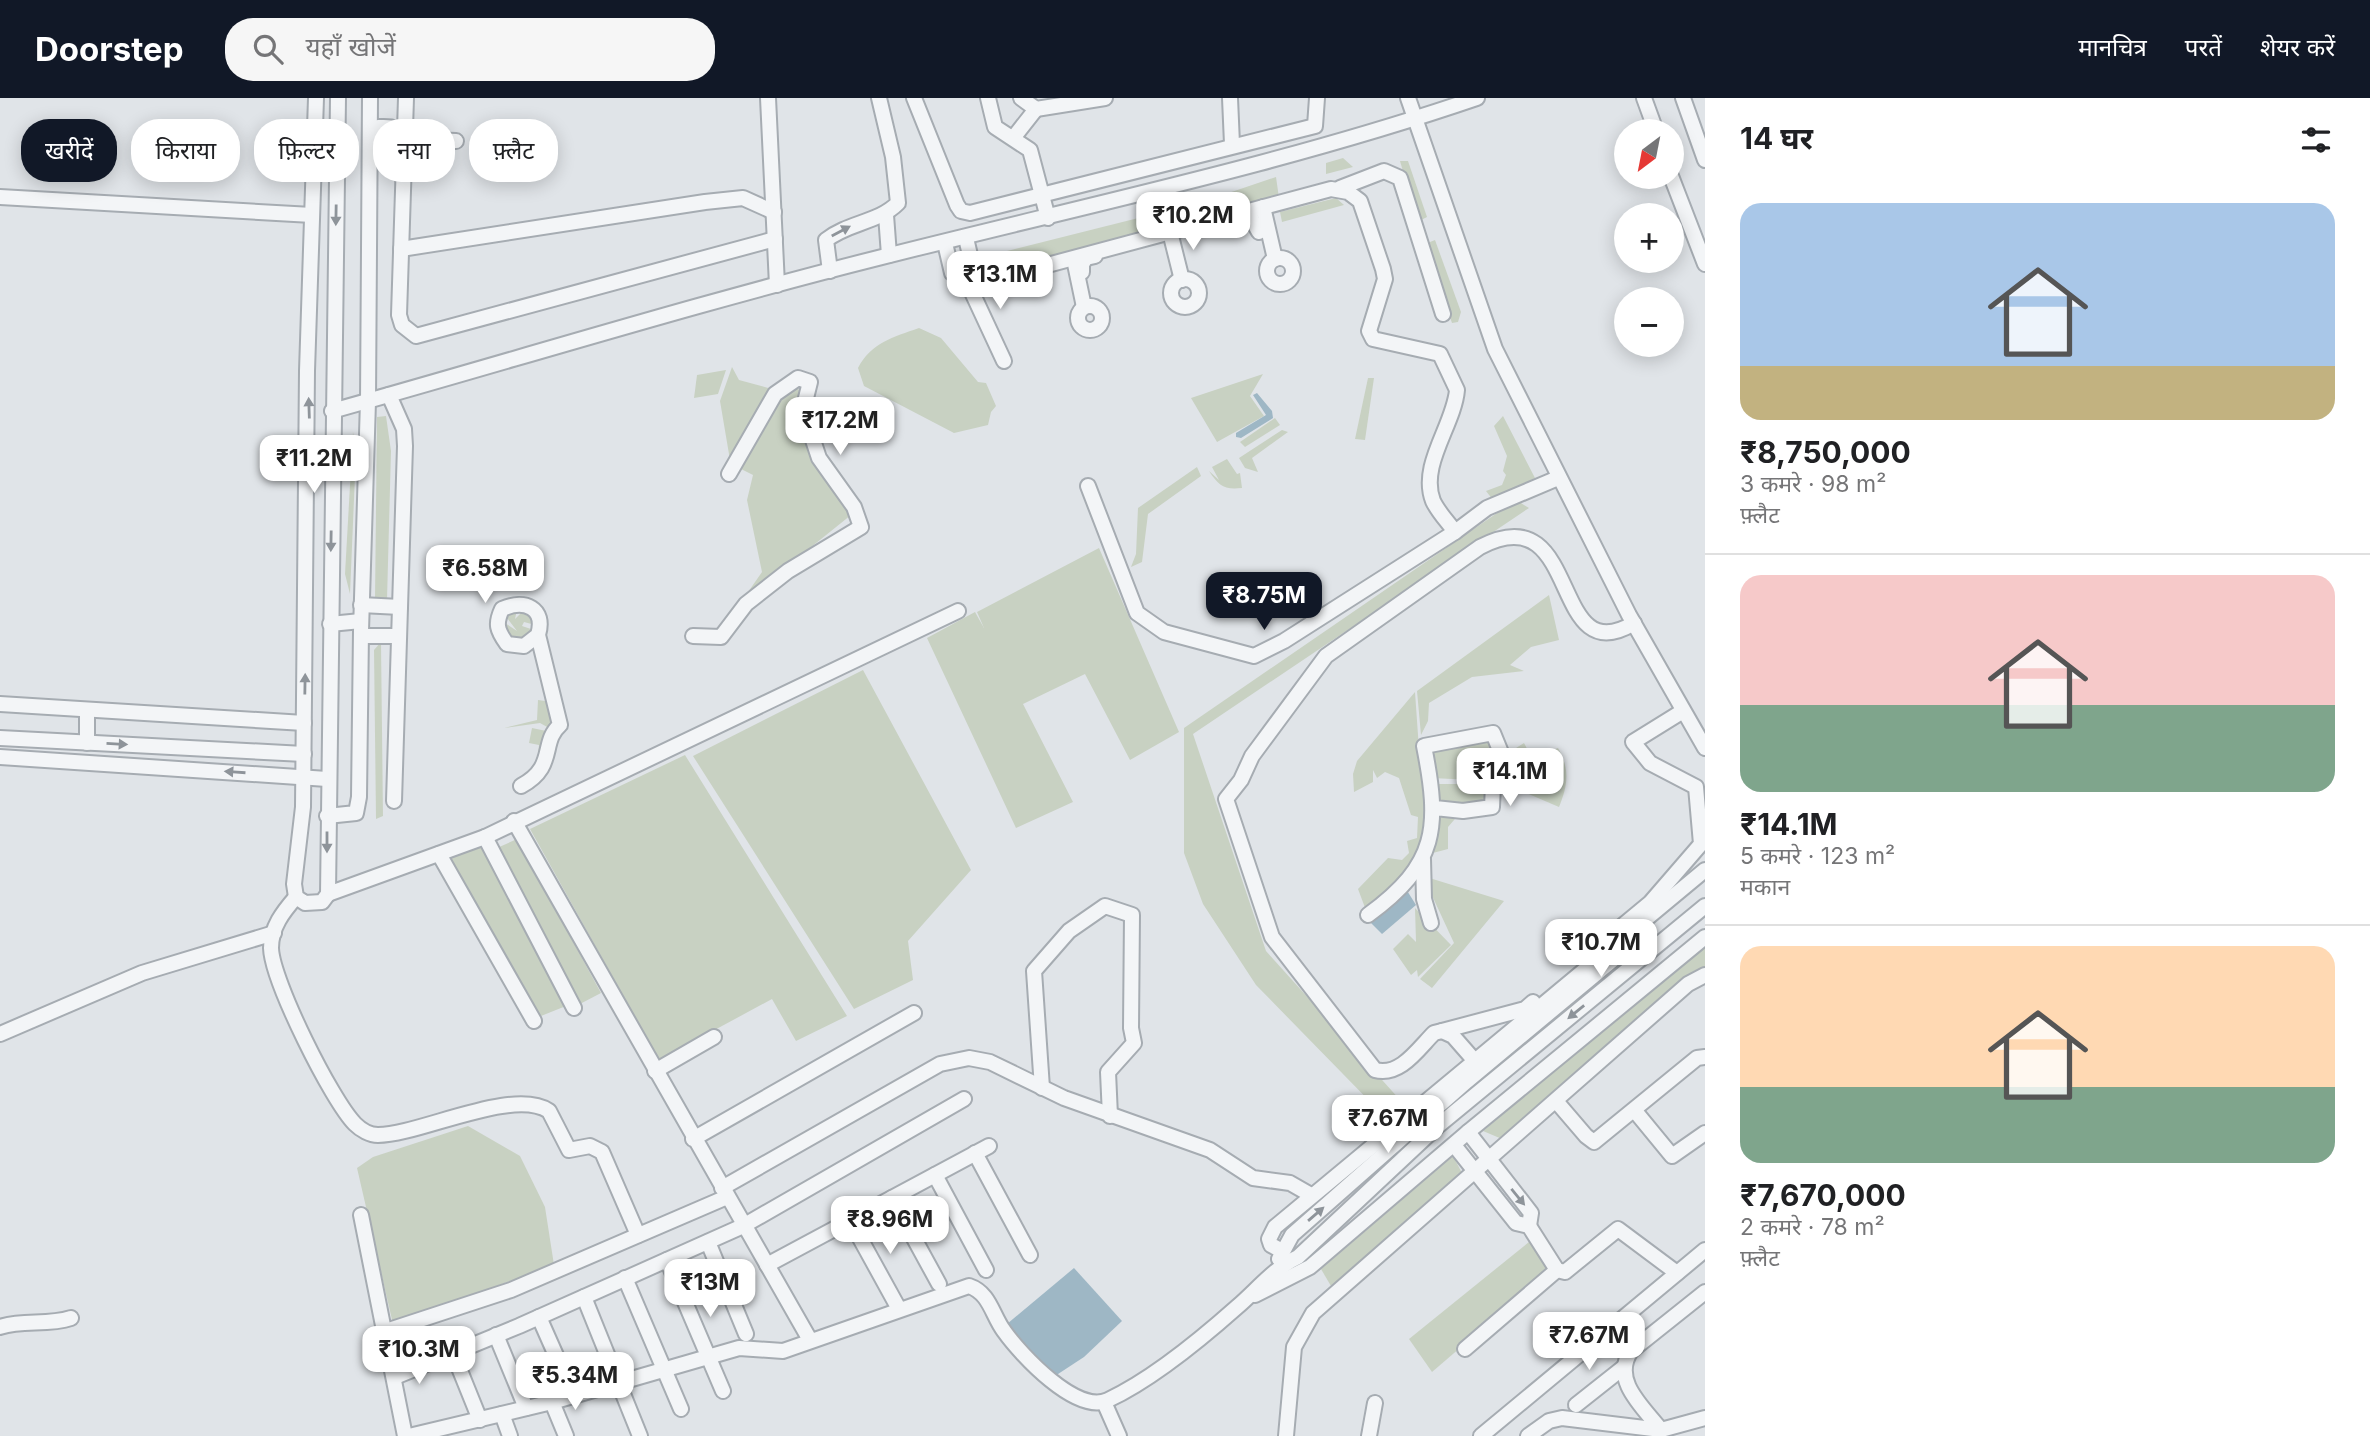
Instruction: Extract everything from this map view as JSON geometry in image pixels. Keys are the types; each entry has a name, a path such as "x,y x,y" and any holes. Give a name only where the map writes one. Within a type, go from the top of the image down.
{"street":[{"path":"316,98 304,754 294,884 296,897 305,903 322,902 328,894 485,836 958,611"},
{"path":"328,894 327,779 338,98"},
{"path":"327,816 351,815 358,809 368,401 370,98"},
{"path":"405,119 406,98"},
{"path":"768,98 778,285"},
{"path":"830,271 826,240 840,229 886,215 898,203 893,157 878,98"},
{"path":"914,98 961,211 970,213 1232,144 1315,126 1317,98"},
{"path":"988,98 995,127 1030,150 1044,194 1048,218"},
{"path":"1021,98 1036,109"},
{"path":"1014,137 1036,109 1105,98"},
{"path":"1230,98 1232,144"},
{"path":"1408,98 1495,349 1558,478 1634,623 1705,748"},
{"path":"332,411 889,255 1213,176 1415,119 1477,98"},
{"path":"1644,98 1652,119"},
{"path":"1683,98 1705,160"},
{"path":"1082,272 1082,264 1086,258 1339,188 1384,171 1400,178 1443,314"},
{"path":"403,182 399,315 409,332 425,336 775,239"},
{"path":"1339,188 1360,201 1385,279 1369,331 1373,339 1440,354 1457,390 1431,472 1430,490 1434,502 1455,532"},
{"path":"1676,189 1705,264"},
{"path":"0,197 312,215"},
{"path":"401,249 743,198 774,212"},
{"path":"1263,207 1275,259"},
{"path":"886,215 889,255"},
{"path":"967,281 1251,218 1259,232"},
{"path":"1170,235 1182,280"},
{"path":"966,238 973,266 967,281"},
{"path":"945,243 952,273 967,281 1004,361"},
{"path":"1073,258 1084,307"},
{"path":"693,636 721,637 746,604 788,571 861,527 854,508 819,458 803,410 810,382 797,377 775,394 729,474"},
{"path":"389,395 404,429 405,446 394,801"},
{"path":"1088,485 1137,613 1164,632 1254,656 1267,651 1455,532 1487,508 1558,478"},
{"path":"1634,623 1616,634 1600,634 1586,625 1546,553 1534,540 1518,535 1502,535 1480,547 1326,656 1252,756 1241,780 1226,799 1272,937 1375,1070 1385,1073 1397,1069 1434,1033 1525,1009 1650,903 1701,844 1696,787 1650,763 1633,742 1683,711"},
{"path":"362,605 400,607"},
{"path":"330,624 399,636"},
{"path":"521,786 541,772 549,755 554,731 560,725 538,635"},
{"path":"0,704 304,723"},
{"path":"87,743 88,710"},
{"path":"1432,923 1424,899 1422,860 1435,808 1424,746 1493,733 1504,760 1493,785 1492,807 1463,811 1435,808"},
{"path":"0,738 304,754"},
{"path":"0,757 327,779"},
{"path":"514,821 654,1071 810,1340"},
{"path":"485,836 574,1008"},
{"path":"1368,915 1396,894 1427,848"},
{"path":"439,854 534,1021"},
{"path":"1282,1251 1272,1245 1270,1234 1311,1195 1705,870"},
{"path":"1277,1267 1282,1251 1292,1235 1705,882"},
{"path":"296,897 281,914 274,933 271,948 276,976 335,1092 356,1126 379,1135 473,1111 503,1107 543,1108 549,1111 569,1150 590,1146 601,1152 638,1235"},
{"path":"1042,1087 1034,971 1069,931 1105,906 1132,915 1131,1028 1134,1043 1108,1072 1110,1116"},
{"path":"361,1215 407,1436 552,1402 615,1381 739,1348 783,1351 970,1286 978,1289 1004,1331 1060,1388 1080,1401 1094,1405 1128,1391 1247,1298 1277,1267 1298,1257 1439,1125 1705,906"},
{"path":"0,1034 142,973 274,933"},
{"path":"1247,1298 1310,1267 1468,1132 1705,937"},
{"path":"1286,1436 1294,1347 1313,1313 1688,984 1705,975"},
{"path":"693,1139 914,1013"},
{"path":"1442,1031 1453,1036 1474,1060"},
{"path":"654,1071 714,1037"},
{"path":"1556,1101 1594,1142 1697,1058 1705,1057"},
{"path":"386,1331 511,1290 638,1235 724,1193 940,1064 954,1060 969,1058 990,1062 1110,1116 1210,1150 1253,1178 1290,1183 1311,1195"},
{"path":"395,1377 540,1317 743,1226 964,1099"},
{"path":"1635,1111 1672,1156 1705,1133"},
{"path":"1468,1132 1531,1213 1529,1226 1557,1270 1565,1272 1618,1229 1677,1273"},
{"path":"1454,1145 1516,1223 1529,1226"},
{"path":"766,1265 982,1150 1030,1255"},
{"path":"1385,1153 1395,1166"},
{"path":"935,1175 986,1270"},
{"path":"892,1198 939,1284"},
{"path":"850,1220 899,1309"},
{"path":"708,1242 746,1334"},
{"path":"1481,1436 1705,1250"},
{"path":"667,1260 723,1391"},
{"path":"1465,1349 1557,1270"},
{"path":"625,1278 681,1409"},
{"path":"1576,1405 1623,1367 1631,1351 1705,1292"},
{"path":"584,1297 615,1381 640,1436"},
{"path":"540,1317 573,1394"},
{"path":"0,1327 13,1322 52,1324 71,1318"},
{"path":"496,1335 526,1408"},
{"path":"453,1353 480,1420"},
{"path":"1623,1367 1628,1387 1661,1430"},
{"path":"552,1402 566,1436"},
{"path":"1104,1402 1119,1436"},
{"path":"1369,1436 1375,1404"},
{"path":"502,1414 510,1436"},
{"path":"1528,1436 1549,1422 1562,1418 1661,1430 1705,1418"}],"green space":[{"path":"1343,158 1353,167 1326,174 1326,163"},
{"path":"1400,161 1408,161 1427,217 1421,220 1416,216"},
{"path":"1276,177 1279,198 983,273 979,258 1202,202"},
{"path":"1336,198 1344,205 1282,222 1280,212"},
{"path":"1435,240 1461,312 1458,322 1452,323 1425,244"},
{"path":"919,328 941,338 978,382 986,383 996,406 991,412 988,425 954,433 864,386 858,368 869,352 884,342"},
{"path":"732,367 739,380 772,389 730,460 720,401"},
{"path":"726,370 718,394 694,398 697,375"},
{"path":"1263,374 1250,396 1264,416 1217,442 1191,398"},
{"path":"1368,378 1374,378 1365,440 1355,439"},
{"path":"798,387 816,459 851,515 739,605 762,572 747,500 753,475 739,468 774,406"},
{"path":"386,416 391,451 387,600 375,599 377,417"},
{"path":"1503,416 1535,478 1493,500 1486,491 1502,485 1506,475 1503,471 1507,456 1494,426"},
{"path":"1275,418 1280,425 1245,447 1240,442"},
{"path":"1282,430 1288,432 1252,458 1258,472 1245,468 1239,458"},
{"path":"353,432 356,452 350,594 345,574"},
{"path":"1227,459 1237,474 1240,473 1242,488 1223,486 1209,471 1219,480 1212,467"},
{"path":"1197,467 1201,476 1148,514 1142,562 1131,567 1136,554 1138,508"},
{"path":"1516,500 1529,508 1193,734 1266,951 1401,1101 1386,1118 1256,985 1203,904 1184,853 1184,728"},
{"path":"1099,548 1179,732 1130,760 1085,674 1023,704 1073,802 1016,828 927,638 975,612 984,628 977,612"},
{"path":"1549,595 1559,640 1531,647 1510,665 1524,671 1472,677 1429,703 1428,721 1421,735 1417,691"},
{"path":"518,605 515,619 527,607 539,626 524,622 522,626 537,631 532,640 509,643 499,619 517,631 504,614"},
{"path":"381,642 383,816 376,819 374,650"},
{"path":"863,670 971,870 908,941 913,980 854,1009 693,756"},
{"path":"1415,692 1421,778 1430,831 1406,876 1367,913 1358,889 1388,858 1402,860 1409,853 1407,841 1417,838 1418,817 1411,815 1399,778 1385,772 1377,778 1373,770 1373,782 1354,792 1353,774 1357,761"},
{"path":"538,700 552,702 556,724 549,728 540,723 504,728 537,720"},
{"path":"532,728 551,732 536,773 539,745 529,743"},
{"path":"1493,736 1501,762 1492,781 1432,778 1425,748"},
{"path":"1524,743 1532,758 1558,748 1566,777 1559,807 1498,781 1508,753"},
{"path":"685,755 847,1016 796,1041 772,999 659,1060 530,829"},
{"path":"1435,784 1490,784 1490,805 1467,808 1436,802"},
{"path":"1438,810 1460,813 1448,827 1448,849 1429,854"},
{"path":"517,839 601,993 578,1005 497,848"},
{"path":"482,842 566,1006 541,1016 533,1010 449,857"},
{"path":"1423,876 1504,901 1432,988 1420,979 1454,943"},
{"path":"1415,908 1451,945 1418,977 1417,970 1411,975 1393,949 1408,934 1416,942"},
{"path":"1705,946 1705,969 1502,1139 1483,1131"},
{"path":"468,1126 520,1156 545,1207 554,1265 393,1324 357,1168 373,1157"},
{"path":"1453,1156 1462,1173 1331,1286 1321,1269"},
{"path":"1529,1242 1552,1269 1432,1372 1409,1339"}],"water":[{"path":"1257,393 1272,411 1273,418 1241,438 1236,437 1236,433 1266,415 1253,395"},
{"path":"1406,889 1416,905 1382,934 1369,921"},
{"path":"1074,1268 1122,1321 1084,1357 1055,1376 1047,1374 1007,1324"}]}
